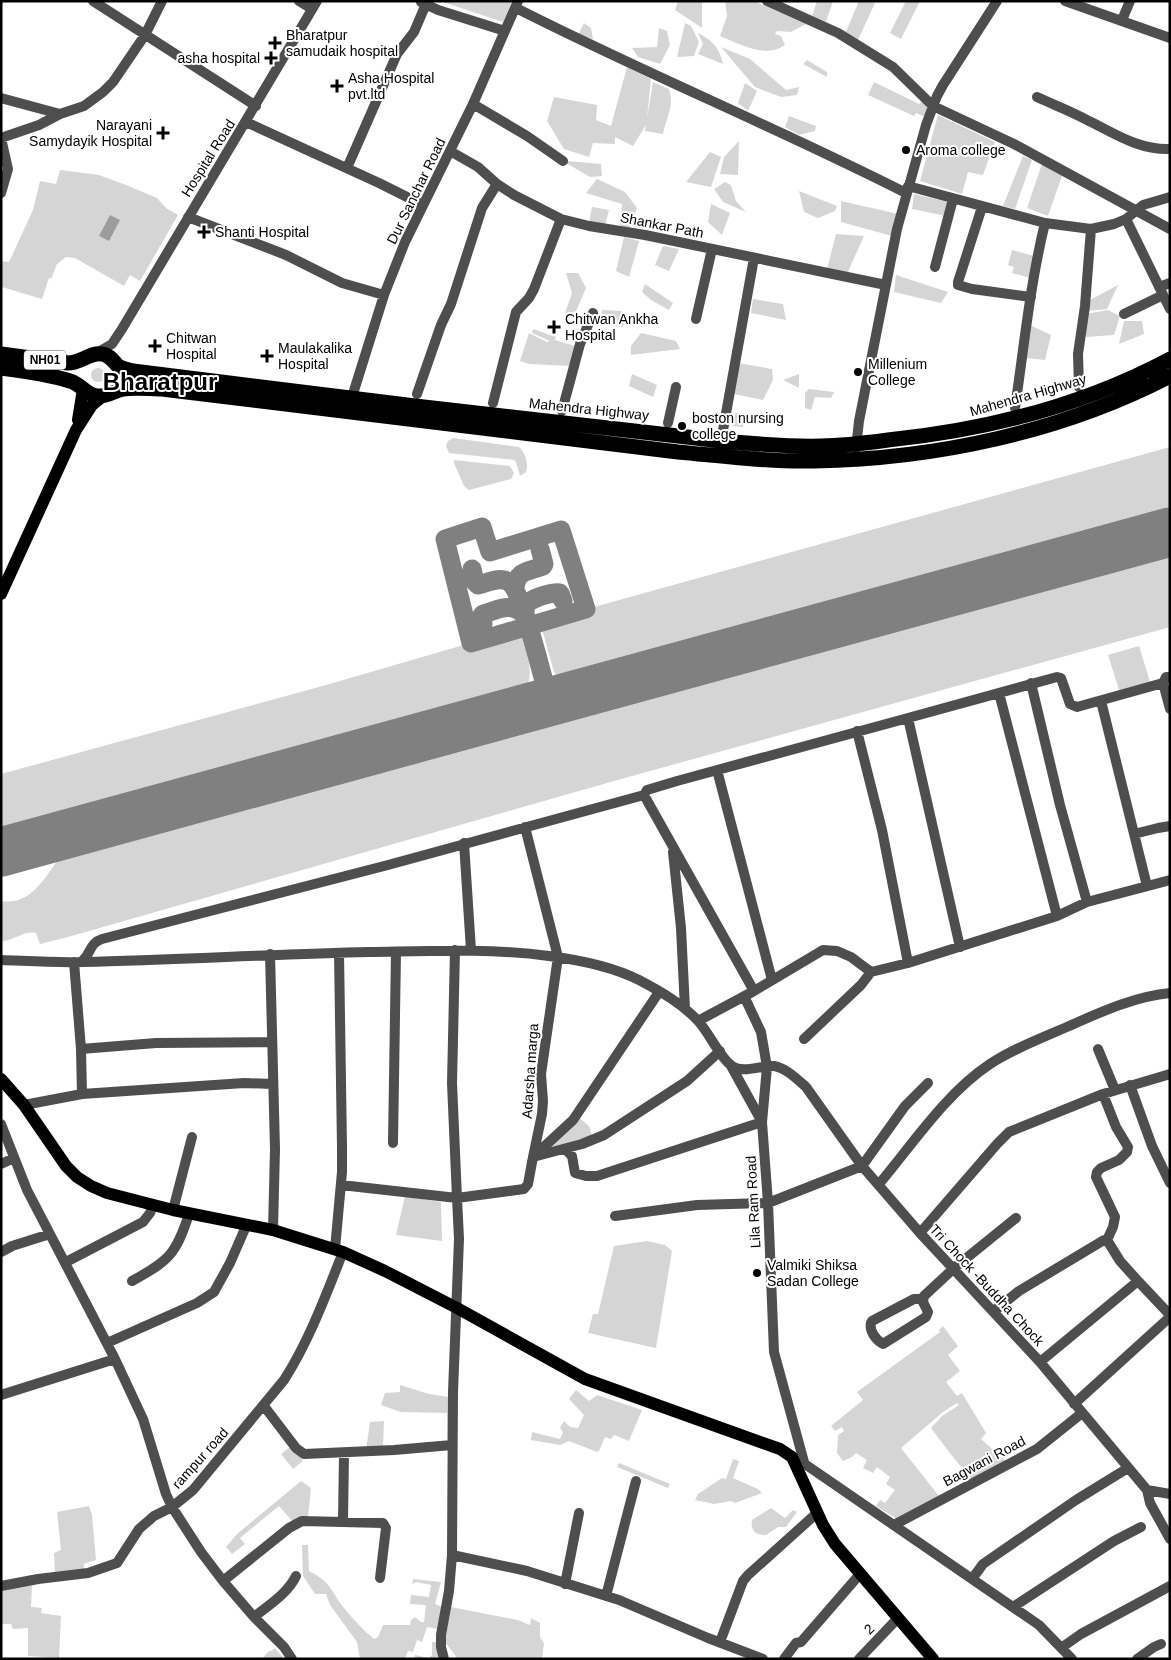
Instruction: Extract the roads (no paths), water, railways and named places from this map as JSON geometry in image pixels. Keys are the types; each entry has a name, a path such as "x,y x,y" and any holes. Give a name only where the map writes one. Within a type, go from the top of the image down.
{"highway":[{"name":"NH01","path":"1,354 68,363 77,363 91,356"},
{"name":"Mahendra Highway","path":"91,356 102,354 108,356 117,364 133,371 722,441 821,446 856,451 926,451 999,438 1115,402 1170,376"},
{"path":"82,387 78,372 80,366 91,356"},
{"name":"Mahendra Highway","path":"106,395 131,388 162,389 678,452 805,461 958,431 1048,410 1112,387 1170,359"},
{"path":"106,395 118,385 120,378 117,364"},
{"name":"NH01","path":"1,368 49,375 82,387 90,394 106,395"}],"main road":[{"path":"76,430 80,413 82,387"},
{"path":"1,594 76,430 92,405 106,395"},
{"path":"1,1079 24,1105 54,1152 77,1177 91,1186 107,1193 189,1214 273,1230 339,1251 385,1271 585,1379 764,1442 798,1460 817,1513 835,1544 933,1659"}],"street":[{"path":"93,1 256,106"},
{"path":"1,193 8,169 1,138 39,125 60,114 84,106 103,92 113,82 145,35 162,1"},
{"path":"299,1 314,5"},
{"path":"767,1 838,33 879,58 893,67 933,106 1014,144 1170,230"},
{"path":"856,451 886,285 907,190 933,106 943,85 997,1"},
{"path":"1065,1 1170,38"},
{"path":"1122,20 1130,1"},
{"path":"347,168 397,54 414,32 424,3 438,10 505,31"},
{"name":"Hospital Road","path":"91,356 112,344 122,329 256,106 314,5"},
{"path":"517,5 570,36 907,190 953,199 1045,223 1091,229 1126,220 1135,210 1143,205 1170,197"},
{"name":"Dur Sanchar Road","path":"352,397 384,295 405,242 473,104 517,5"},
{"path":"1037,97 1084,118 1130,142 1141,146 1170,149"},
{"path":"1,98 60,114"},
{"path":"473,104 527,136 563,161"},
{"path":"246,122 422,205"},
{"name":"Shankar Path","path":"450,151 478,167 497,184 514,195 561,219 588,226 645,234 712,250 886,285"},
{"path":"417,394 482,208 497,184"},
{"path":"935,267 953,199"},
{"path":"982,208 958,286 1031,297"},
{"path":"188,217 286,255 332,279 384,295"},
{"path":"493,403 516,312 529,298 534,289 561,219"},
{"path":"1126,220 1170,309"},
{"path":"1015,408 1031,297 1045,223"},
{"path":"1079,388 1078,354 1091,229"},
{"path":"696,319 712,250"},
{"path":"724,430 754,258"},
{"path":"1124,314 1161,291 1170,283"},
{"path":"562,411 580,344 593,313"},
{"name":"Hospital Road","path":"117,364 122,329"},
{"path":"668,423 676,386"},
{"path":"82,1094 78,962 88,956 95,941 644,795 648,790 717,770 1057,677 1061,678 1068,701 1073,707 1101,701 1166,680 1170,709"},
{"path":"1031,684 1060,805 1087,902"},
{"path":"998,693 1057,916"},
{"path":"1101,701 1147,886"},
{"path":"908,718 960,947"},
{"path":"857,732 882,830 908,964"},
{"path":"717,770 772,980"},
{"path":"644,795 754,991"},
{"path":"1134,834 1170,826"},
{"path":"524,827 558,957"},
{"path":"464,844 471,950"},
{"path":"672,846 681,928 685,1009"},
{"path":"804,1039 861,985 871,972 908,964 1057,916 1087,902 1170,880"},
{"path":"444,1659 441,1648 441,1635 449,1591 452,1554 452,1445 458,1239 452,1083 455,950"},
{"name":"Lila Ram Road","path":"1,960 78,962 270,954 455,950 515,952 596,964 620,971 659,992 685,1009 698,1021 730,1064 762,1122 768,1203 774,1352 798,1460"},
{"path":"698,1021 754,991 823,950 837,951 871,972"},
{"path":"392,1143 396,952"},
{"name":"rampur road","path":"1,1586 88,1573 113,1565 121,1559 133,1536 145,1522 172,1507 193,1490 264,1406 293,1366 329,1288 339,1251 342,1147 339,953"},
{"path":"270,954 275,1149 273,1230"},
{"name":"Adarsha marga","path":"457,1198 524,1188 528,1184 542,1108 541,1074 558,957"},
{"path":"533,1157 573,1120 659,992"},
{"path":"879,1184 948,1101 971,1078 989,1065 1009,1052 1101,1011 1148,997 1170,994"},
{"path":"565,1149 572,1156 575,1172 586,1176 597,1176 762,1122 767,1067 761,1032 744,996"},
{"path":"81,1049 156,1043 271,1042"},
{"path":"1098,1049 1115,1090"},
{"path":"533,1157 582,1144 604,1135 687,1081 720,1051"},
{"path":"730,1064 734,1068 740,1069 767,1067"},
{"name":"Tri Chock -Buddha Chock","path":"767,1067 780,1068 806,1087 862,1166 920,1233 1040,1362 1146,1490 1150,1503 1170,1539"},
{"path":"920,1233 1009,1132 1103,1094 1170,1074"},
{"path":"24,1105 82,1094 244,1083 272,1084"},
{"path":"615,1216 697,1205 768,1203 862,1166 905,1106 928,1083"},
{"path":"1130,1086 1152,1146 1170,1183"},
{"path":"1103,1094 1116,1127 1128,1147 1127,1152 1119,1160 1101,1168 1097,1172 1096,1177 1115,1217 1107,1240"},
{"path":"1,1124 27,1190 66,1262 143,1419 166,1494 172,1507 201,1552 223,1581 254,1617 284,1647 292,1659"},
{"path":"173,1210 192,1137"},
{"path":"1,1164 14,1158"},
{"path":"341,1184 457,1198"},
{"path":"66,1262 143,1222 153,1205"},
{"path":"132,1281 154,1269 169,1257 176,1247 189,1214"},
{"path":"923,1299 914,1299 872,1321 870,1329 883,1344 927,1316 928,1312 924,1304 924,1296 953,1268 1016,1218"},
{"path":"107,1343 197,1303 214,1292 230,1263 247,1224"},
{"path":"1,1252 12,1246 50,1234"},
{"path":"1074,1404 1170,1316 1120,1261 1107,1240"},
{"path":"994,1312 1019,1291 1098,1242 1107,1240"},
{"path":"1040,1362 1138,1282"},
{"path":"1,1395 115,1359"},
{"path":"264,1406 296,1448 304,1454 344,1454 452,1445"},
{"name":"Bagwani Road","path":"894,1524 1036,1448 1082,1413"},
{"path":"343,1521 344,1454"},
{"path":"798,1460 1039,1625 1072,1659"},
{"path":"972,1579 983,1564 1076,1500 1128,1468"},
{"path":"606,1596 636,1481"},
{"path":"1146,1490 1170,1494"},
{"path":"720,1642 743,1581 784,1541 817,1513"},
{"path":"565,1584 578,1514"},
{"path":"223,1581 302,1521 383,1523 386,1528 380,1578"},
{"path":"1012,1607 1114,1541 1141,1527"},
{"path":"452,1554 506,1566 606,1596 763,1659"},
{"path":"784,1659 796,1643 801,1642 860,1574"},
{"path":"254,1617 286,1591 296,1576"},
{"path":"1061,1648 1081,1634 1170,1586"},
{"name":"2","path":"858,1659 898,1618"},
{"path":"1137,1659 1161,1644"}],"place":[{"name":"Bharatpur samudaik hospital","path":"275,43"},
{"name":"asha hospital","path":"271,58"},
{"name":"Asha Hospital pvt.ltd","path":"337,86"},
{"name":"Narayani Samydayik Hospital","path":"163,133"},
{"name":"Aroma college","path":"906,150"},
{"name":"Shanti Hospital","path":"204,232"},
{"name":"Chitwan Ankha Hospital","path":"554,327"},
{"name":"Chitwan Hospital","path":"155,346"},
{"name":"Maulakalika Hospital","path":"267,356"},
{"name":"Millenium College","path":"858,372"},
{"name":"boston nursing college","path":"682,426"},
{"name":"Valmiki Shiksa Sadan College","path":"757,1273"}],"district":[{"name":"Bharatpur","path":"160,381"}]}
